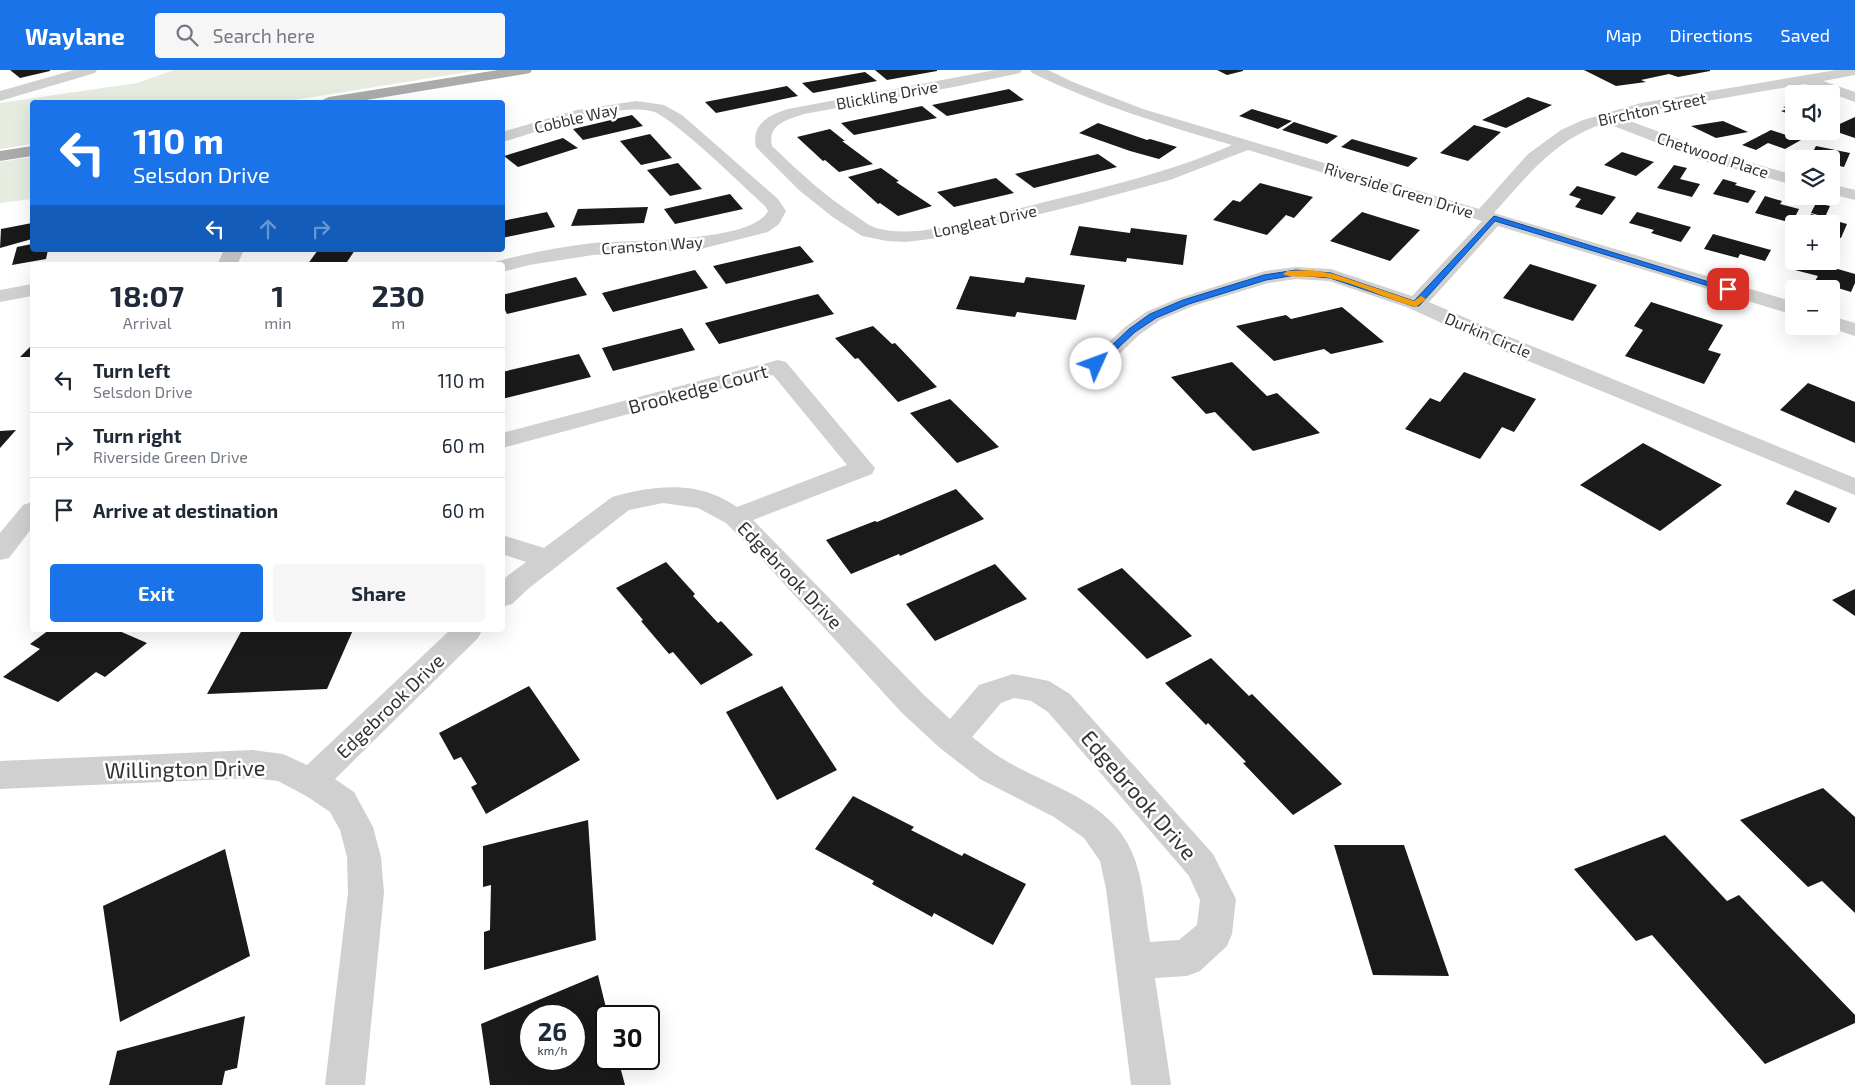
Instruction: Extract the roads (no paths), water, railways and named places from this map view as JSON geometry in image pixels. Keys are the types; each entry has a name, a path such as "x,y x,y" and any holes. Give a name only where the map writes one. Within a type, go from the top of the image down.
{"main road":[{"path":"341,100 526,70"},
{"path":"0,156 30,151"}],"street":[{"path":"0,96 90,70"},
{"name":"Blickling Drive","path":"764,129 777,118 801,110 954,83 1015,70"},
{"name":"Riverside Green Drive","path":"1036,70 1068,85 1138,112 1785,307"},
{"name":"Birchton Street","path":"1416,304 1534,158 1567,133 1606,118 1641,108 1855,71"},
{"path":"1805,80 1855,97"},
{"name":"Cobble Way","path":"505,137 575,116 618,108 652,106"},
{"name":"Cranston Way","path":"505,265 528,259 593,249 697,244 761,228 773,220 777,211 772,203 676,118 667,111 652,106"},
{"name":"Chetwood Place","path":"1606,118 1707,156 1785,178"},
{"name":"Longleat Drive","path":"764,129 761,138 764,147 832,209 868,232 893,235 919,234 961,228 1077,200 1176,172 1219,158 1246,145"},
{"path":"1840,191 1855,195"},
{"name":"Durkin Circle","path":"1096,364 1132,330 1153,316 1186,302 1264,277 1296,272 1331,275 1416,304 1502,342 1855,487"},
{"path":"0,296 30,290"},
{"path":"1840,325 1855,330"},
{"name":"Brookedge Court","path":"505,440 778,367 863,468 735,517"},
{"name":"Edgebrook Drive","path":"505,595 621,502 663,495 704,500 735,517 764,545 913,704 951,739 991,769 1066,807 1096,827 1116,855 1124,889 1151,1085"},
{"path":"3,543 30,513"},
{"path":"505,545 548,559"},
{"name":"Edgebrook Drive","path":"311,782 466,632"},
{"name":"Edgebrook Drive","path":"951,739 990,694 1013,686 1038,690 1058,703 1201,865 1218,899 1214,934 1187,958 1134,961"},
{"name":"Willington Drive","path":"0,775 253,764 283,768 311,782 342,802 356,827 364,856 366,893 345,1085"}]}
